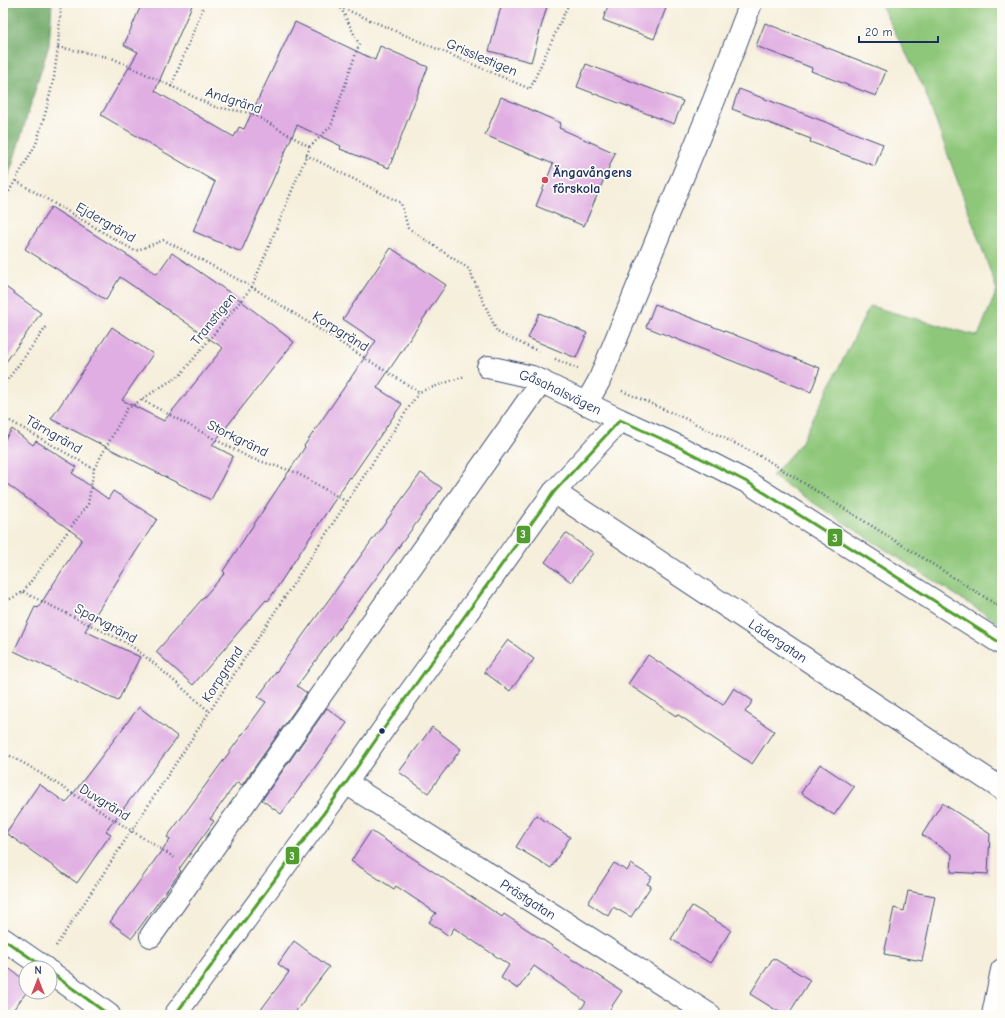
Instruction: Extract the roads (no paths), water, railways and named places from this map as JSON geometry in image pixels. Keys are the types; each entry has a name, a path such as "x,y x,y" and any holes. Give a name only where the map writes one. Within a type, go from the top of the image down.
{"street":[{"path":"586,404 605,366 714,100 750,3"},
{"name":"Gåsahalsvägen","path":"488,367 532,377 542,381 586,404 673,444 749,483 1002,644"},
{"path":"151,936 542,381"},
{"path":"175,1015 346,783 554,492 620,420"},
{"name":"Lädergatan","path":"554,492 1002,789"},
{"name":"Prästgatan","path":"346,783 710,1015"},
{"path":"3,938 34,960"},
{"path":"993,1015 1002,970"},
{"path":"58,978 109,1015"}],"place":[{"name":"Ängavångens förskola","path":"545,180"}]}
